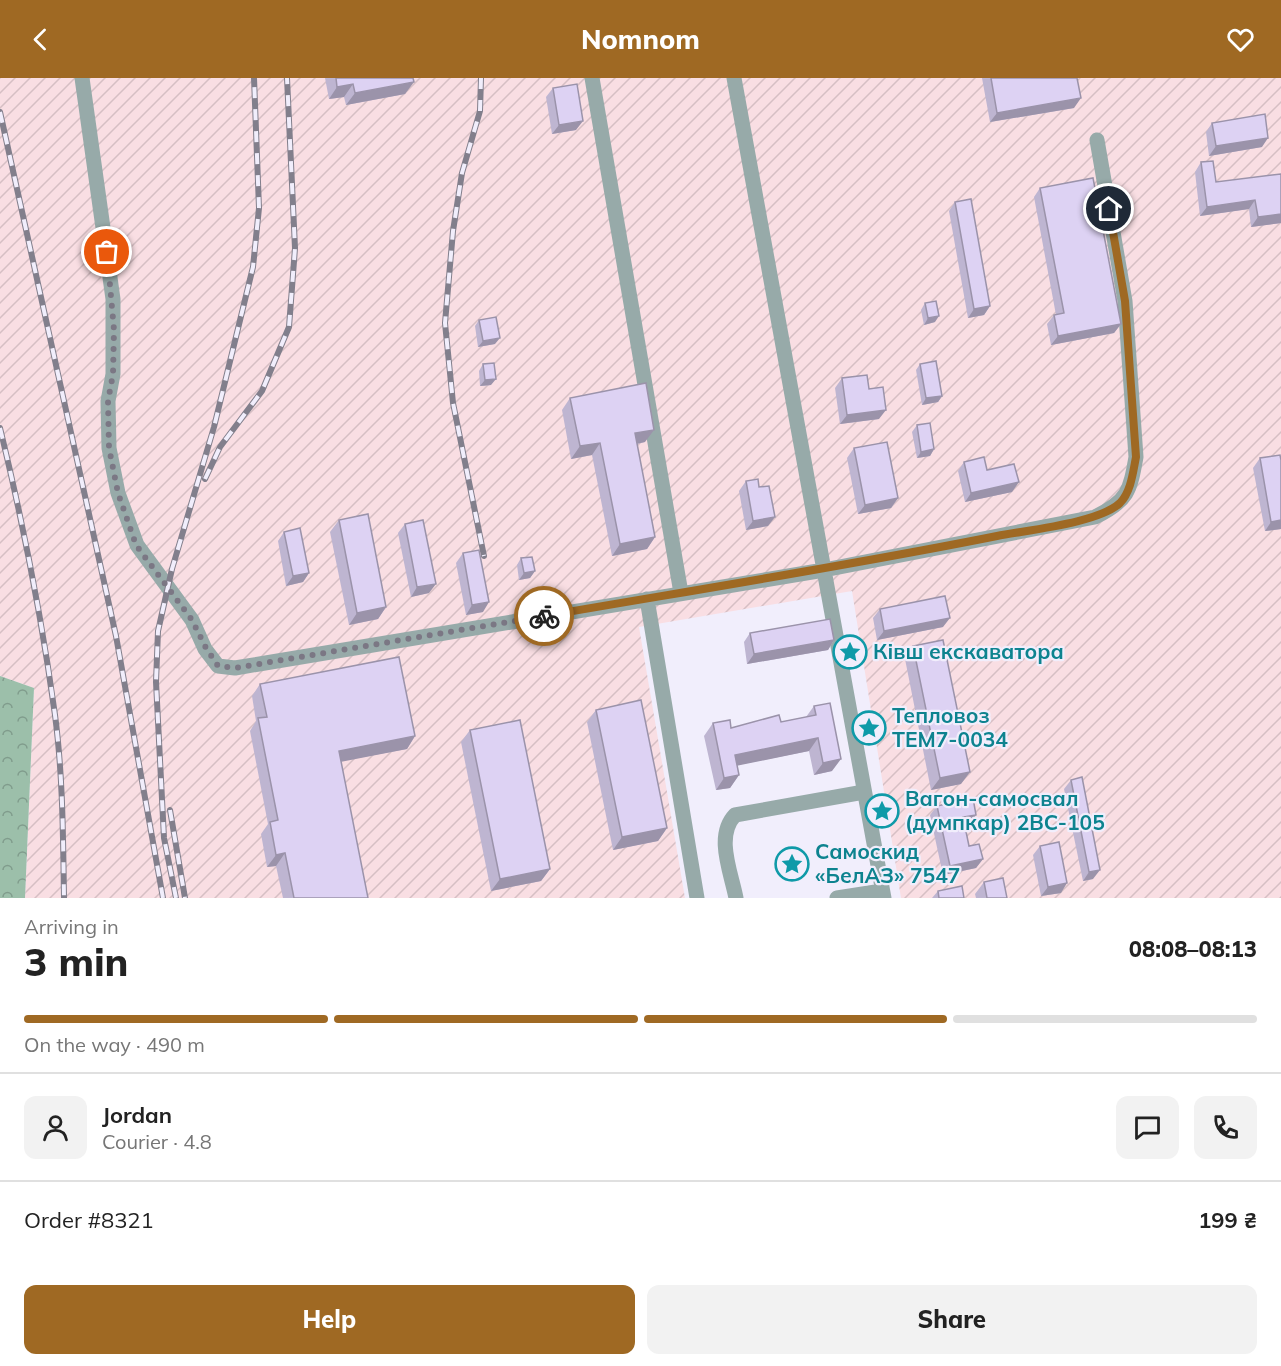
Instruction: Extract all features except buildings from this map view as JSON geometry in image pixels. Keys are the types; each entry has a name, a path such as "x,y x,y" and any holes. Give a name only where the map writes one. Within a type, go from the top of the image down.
{"lane":[{"path":"82,78 113,299 113,374 108,401 109,448 118,493 136,545 192,620 218,666 235,668 824,570 1095,517 1120,502 1132,479 1136,457 1125,301 1097,140"},
{"path":"592,78 681,593"},
{"path":"734,78 883,894 837,898"},
{"path":"647,599 697,898"},
{"path":"736,898 724,838 728,822 735,815 864,792"}],"shaded area":[{"path":"0,78 1281,78 1281,898 901,898 852,591 639,627 685,898 25,898 34,688 0,676"}],"green space":[{"path":"0,676 34,688 25,898 0,898"}],"railway":[{"path":"176,898 164,838 156,682 158,631 172,569 214,427 253,267 259,208 254,78"},
{"path":"205,479 220,447 262,391 289,327 295,248 287,78"},
{"path":"481,78 480,111 462,173 453,231 445,323 453,403 484,556"},
{"path":"0,112 116,636 163,898"},
{"path":"0,428 31,571 55,715 61,784 64,898"},
{"path":"170,810 185,898"}],"way so far":[{"path":"107,252 114,330 113,374 108,401 109,448 118,493 136,545 192,620 218,666 235,668 544,616"}],"place":[{"name":"Ківш екскаватора","path":"850,652"},
{"name":"Тепловоз ТЕМ7-0034","path":"869,728"},
{"name":"Вагон-самосвал (думпкар) 2ВС-105","path":"882,811"},
{"name":"Самоскид «БелАЗ» 7547","path":"792,864"}],"route":[{"path":"544,616 824,570 1095,517 1110,510 1126,493 1132,479 1136,457 1125,301 1109,209"}]}
